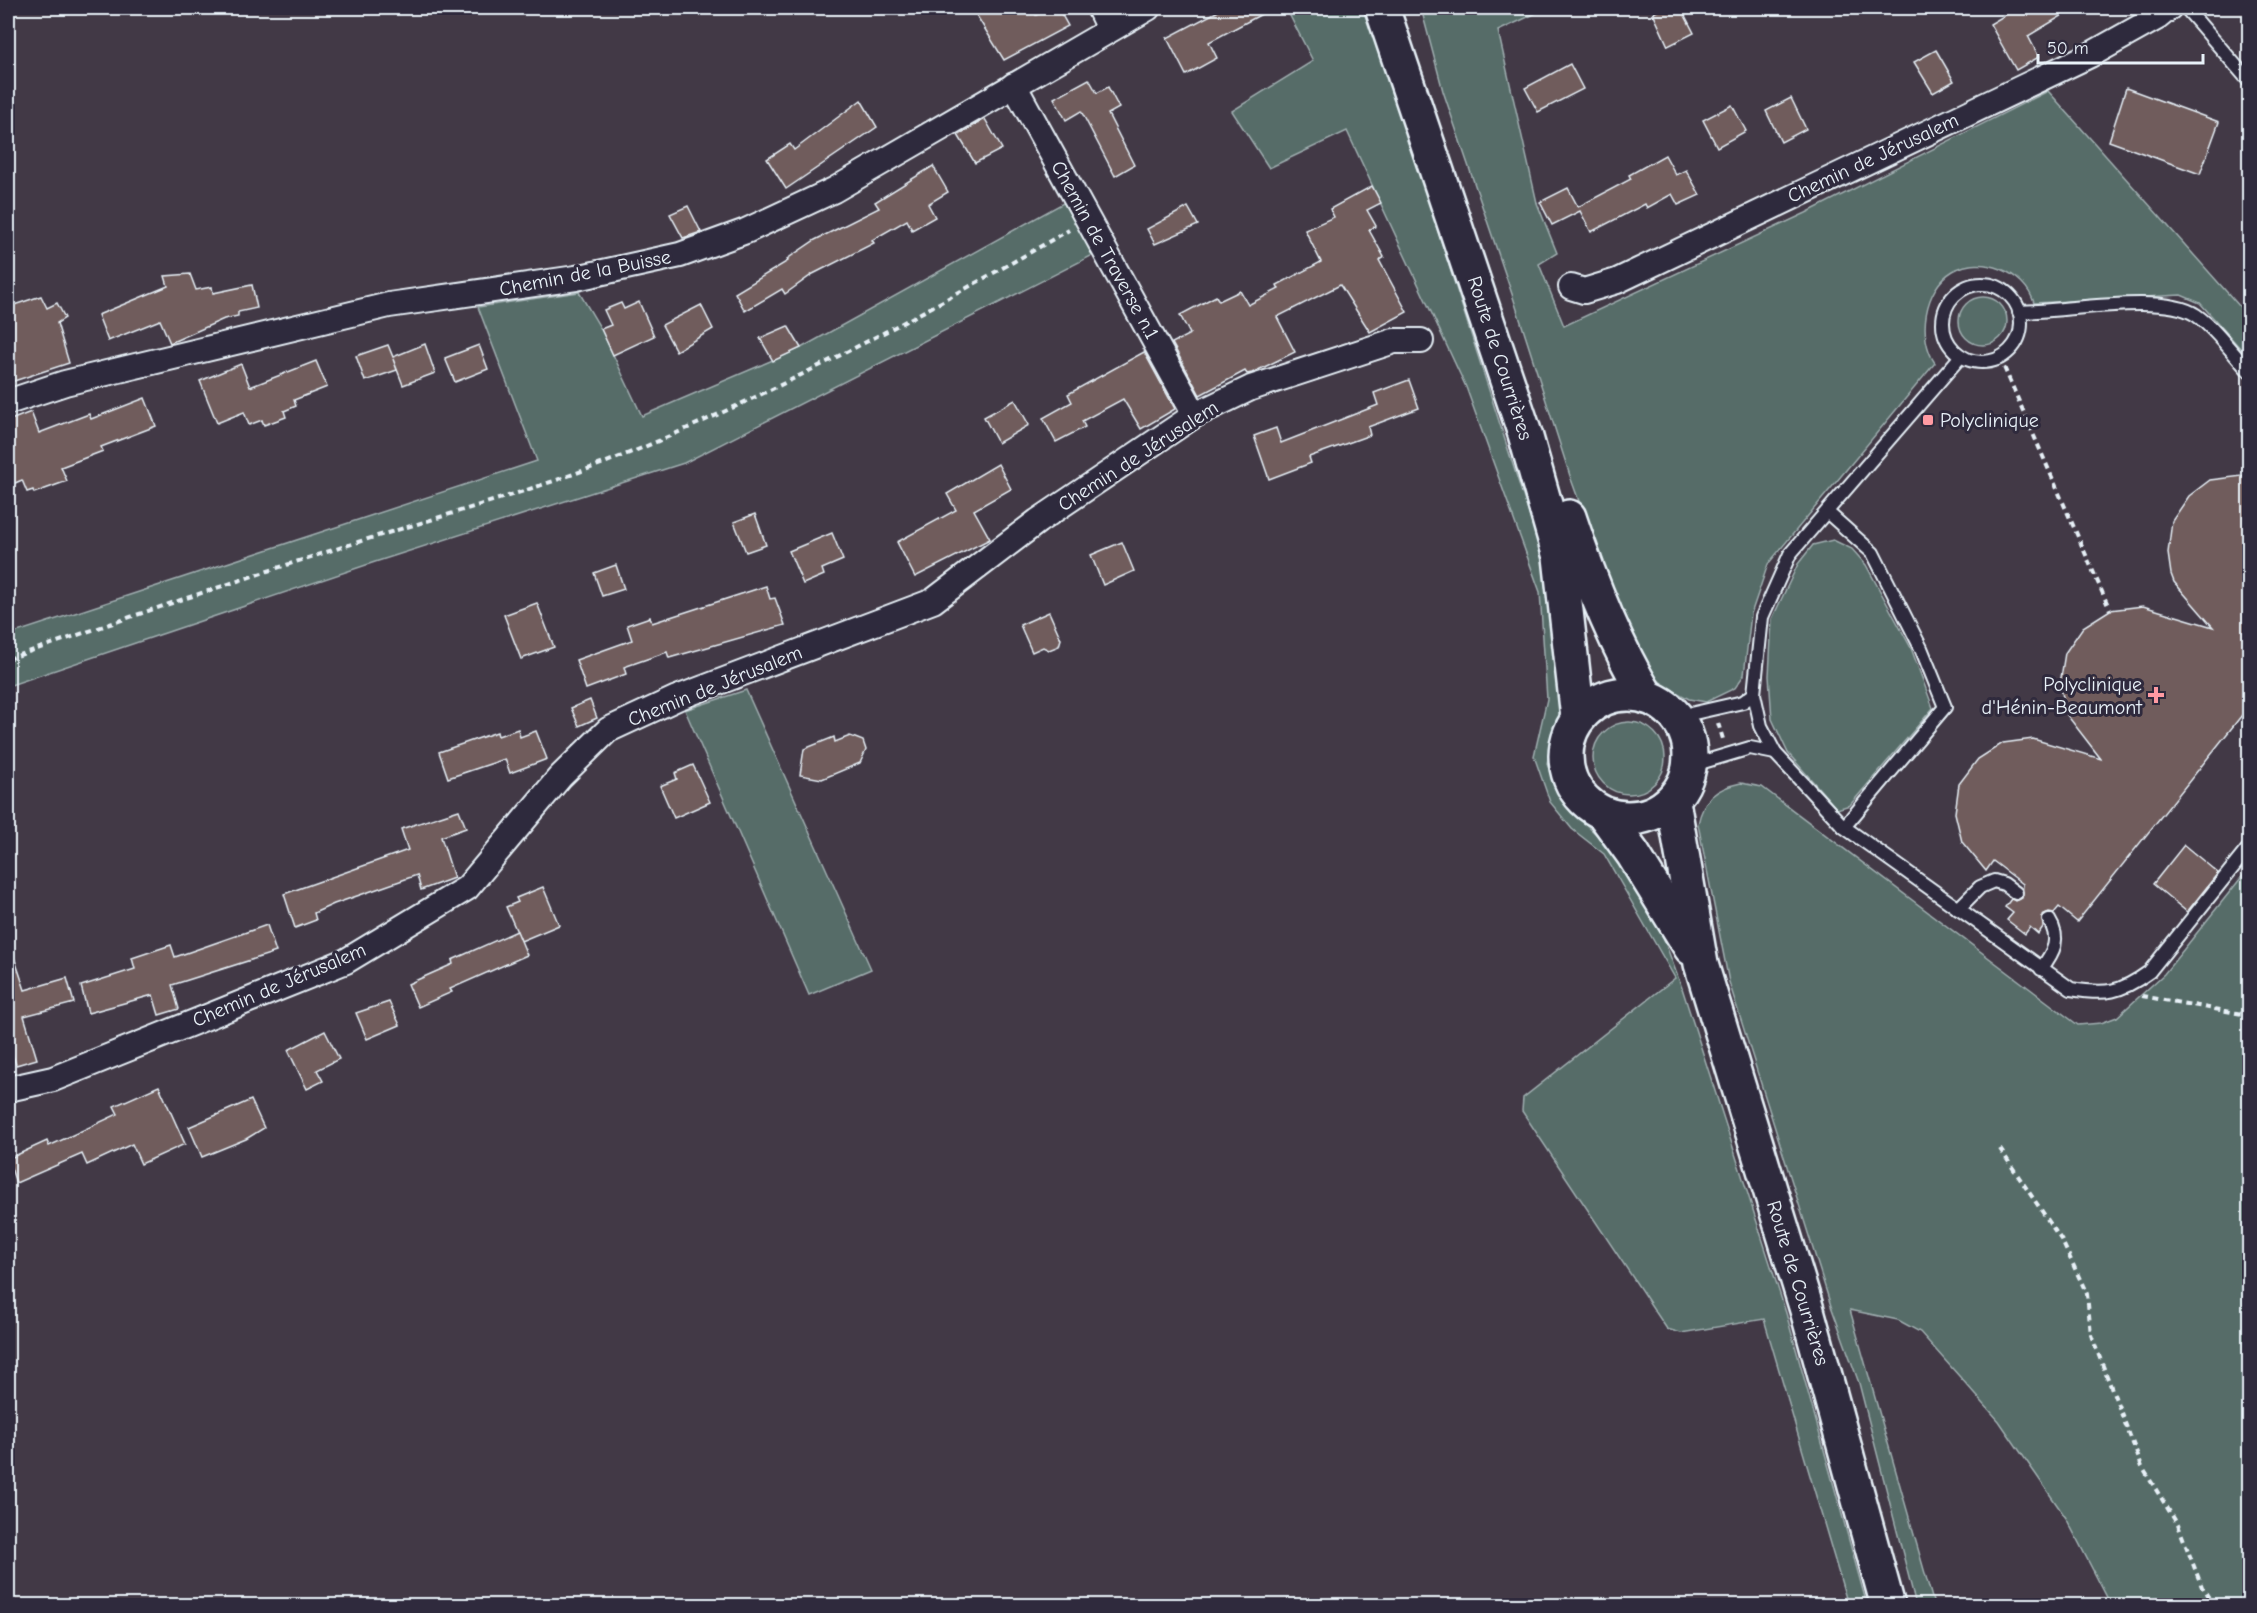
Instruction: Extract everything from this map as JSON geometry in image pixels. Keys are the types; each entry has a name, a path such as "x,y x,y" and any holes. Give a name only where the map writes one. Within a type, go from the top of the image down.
{"main road":[{"name":"Route de Courrières","path":"1382,8 1525,434 1560,557 1578,718"},
{"name":"Route de Courrières","path":"1405,8 1441,128 1582,556 1632,672 1647,697"},
{"path":"1628,694 1647,697 1664,705 1677,717 1689,744 1681,787 1660,811 1645,817 1626,819 1604,814 1589,806 1576,792 1567,774 1567,745 1578,718 1592,705 1609,697 1628,694"},
{"name":"Route de Courrières","path":"1681,787 1701,964 1807,1310 1887,1605"},
{"name":"Route de Courrières","path":"1604,814 1633,854 1701,964"}],"street":[{"name":"Chemin de la Buisse","path":"8,402 65,383 389,305 576,278 680,255 746,231 834,190 1014,85 1104,18 1148,8"},
{"name":"Chemin de Jérusalem","path":"1571,287 1584,291 1617,281 2090,55 2158,17 2169,8"},
{"name":"Chemin de Traverse n.1","path":"1014,85 1195,415"},
{"name":"Chemin de Jérusalem","path":"8,1089 53,1079 346,961 467,888 560,777 608,730 678,698 933,601 1038,521 1195,415 1251,388 1394,341 1421,341"}],"lane":[{"path":"2186,8 2250,82"},
{"path":"1969,286 1994,286 2005,291 2019,312 2021,325 2018,338 2011,349 2000,358 1988,362 1974,361 1961,356 1946,338 1943,325 1944,313 1958,292 1969,286"},
{"path":"2019,312 2050,312 2128,305 2182,307 2198,316 2250,372"},
{"path":"1961,356 1790,554 1772,590 1762,617 1754,694 1761,726 1774,753 1844,827 2071,989 2093,993 2115,992 2131,985 2149,972 2250,846"},
{"path":"1827,512 1872,554 1921,648 1945,706 1844,827"},
{"path":"1677,717 1743,702 1754,694"},
{"path":"1681,787 1703,762 1750,748 1774,753"},
{"path":"1958,909 1980,887 1994,881 2004,884 2016,893"},
{"path":"2041,969 2052,955 2055,944 2056,932 2049,920"}],"path":[{"path":"8,659 338,549 507,498 635,450 762,395 905,323 1088,219"},
{"path":"2000,358 2110,610"},
{"path":"1714,710 1728,754"},
{"path":"2115,992 2248,1015"},
{"path":"2000,1149 2062,1242 2087,1294 2091,1335 2142,1467 2178,1525 2202,1587 2214,1605"}],"green space":[{"path":"1286,8 1367,8 1398,93 1426,194 1551,583 1563,709 1551,742 1547,764 1558,791 1576,815 1619,856 1662,934 1682,988 1786,1313 1867,1605 1848,1605 1764,1319 1681,1333 1667,1329 1522,1111 1523,1098 1675,978 1604,854 1572,829 1550,802 1534,756 1547,699 1540,592 1466,387 1347,131 1269,168 1232,111 1313,61"},
{"path":"1421,8 1547,8 1498,31 1537,203 1557,253 1539,264 1564,326 1806,213 2048,91 2249,317 2249,358 2200,303 2181,295 2034,303 2022,283 2001,269 1977,264 1953,271 1935,289 1926,314 1926,340 1935,363 1768,564 1751,614 1744,675 1735,688 1706,702 1689,699 1665,686 1642,665 1628,637 1571,479 1513,297 1443,91"},
{"path":"1065,202 1093,255 684,463 375,562 8,686 8,635 537,461 478,307 579,292 601,329 642,416 801,348"},
{"path":"1983,297 2000,304 2007,321 2000,338 1983,345 1966,338 1959,321 1966,304"},
{"path":"1833,540 1852,549 1866,565 1911,648 1933,708 1850,805 1837,809 1788,753 1772,719 1769,676 1772,619 1798,564 1813,545"},
{"path":"746,690 871,969 809,995 685,710"},
{"path":"1629,722 1649,728 1659,738 1665,758 1659,778 1649,788 1629,794 1609,788 1599,778 1593,758 1599,738 1609,728"},
{"path":"1741,783 1762,787 2078,1025 2101,1023 2117,1017 2164,974 2249,868 2249,1605 2111,1605 2066,1518 1999,1421 1920,1332 1898,1320 1850,1310 1934,1605 1916,1605 1859,1383 1831,1306 1729,982 1698,824 1703,808 1712,796 1724,788"}],"building":[{"path":"984,8 1032,8 1036,15 1051,8 1058,8 1068,26 1004,60 975,13"},
{"path":"1224,8 1273,8 1209,42 1217,58 1186,75 1167,38"},
{"path":"1664,8 1681,8 1694,33 1668,46 1653,13"},
{"path":"2017,8 2075,8 2028,36 2039,57 2016,70 1990,24"},
{"path":"1936,50 1954,81 1933,93 1914,62"},
{"path":"1570,64 1583,89 1538,112 1525,88"},
{"path":"1089,79 1097,93 1108,87 1119,108 1108,114 1134,165 1115,176 1081,111 1066,120 1054,98"},
{"path":"2126,88 2219,122 2200,174 2109,141"},
{"path":"1791,98 1806,129 1781,142 1766,111"},
{"path":"861,100 877,127 786,189 767,159 790,144 794,150"},
{"path":"1732,105 1746,131 1717,147 1703,120"},
{"path":"985,119 1002,149 975,163 958,135"},
{"path":"1665,155 1676,175 1686,170 1700,195 1678,205 1672,194 1647,208 1645,204 1591,232 1580,211 1552,225 1540,202 1568,188 1578,207 1631,179 1629,175"},
{"path":"933,166 948,192 928,204 935,217 912,230 907,220 872,240 874,243 813,274 785,294 782,289 745,311 735,293 788,261 787,259 815,240 879,208 875,202"},
{"path":"1372,186 1381,203 1367,210 1376,226 1369,230 1384,257 1379,260 1407,312 1370,332 1340,285 1277,317 1295,352 1252,373 1247,374 1245,371 1200,395 1172,343 1190,334 1180,315 1216,296 1219,301 1240,291 1248,305 1279,289 1277,285 1321,262 1305,230 1334,217 1330,209"},
{"path":"688,206 701,232 683,238 670,214"},
{"path":"1188,207 1198,225 1155,244 1147,229"},
{"path":"190,274 196,290 212,287 213,293 252,285 257,308 238,312 238,316 224,319 170,343 160,320 108,341 98,315 168,286 165,276"},
{"path":"41,296 47,308 57,303 65,318 57,323 69,363 8,383 8,307"},
{"path":"639,302 654,336 613,355 601,329 611,325 604,310 621,303 624,309"},
{"path":"701,305 713,329 676,351 662,325"},
{"path":"788,326 801,348 773,361 760,338"},
{"path":"425,344 435,373 403,385 393,359 397,370 365,381 356,356 388,345 393,357"},
{"path":"479,345 488,369 455,382 445,358"},
{"path":"1144,352 1175,409 1141,429 1123,399 1082,421 1085,427 1056,442 1043,418 1072,402 1068,394"},
{"path":"316,361 327,387 294,400 296,406 284,411 286,417 264,425 262,420 249,425 244,412 217,423 200,381 241,364 250,387"},
{"path":"1409,380 1419,408 1368,427 1370,435 1309,457 1311,463 1269,479 1254,436 1276,428 1281,443 1378,405 1374,393"},
{"path":"145,398 156,426 101,447 103,451 61,467 67,481 34,493 33,490 27,492 22,480 8,486 8,421 31,412 39,433 89,414 91,419"},
{"path":"1015,400 1029,425 998,443 984,417"},
{"path":"998,464 1011,489 974,510 990,539 915,577 897,542 956,510 947,494"},
{"name":"Polyclinique d'Hénin-Beaumont","path":"2250,475 2250,705 2077,922 2059,907 2054,913 2049,912 2042,915 2043,927 2038,934 2030,927 2025,934 2007,920 2013,913 2005,907 2011,899 2016,901 2022,898 2023,884 1993,861 1986,871 1962,842 1955,813 1959,784 1978,759 2003,743 2033,739 2101,759 2067,715 2060,684 2065,653 2083,627 2110,610 2143,606 2213,627 2174,582 2168,553 2172,521 2189,496 2210,480"},
{"path":"755,514 766,545 746,552 734,522"},
{"path":"832,533 843,560 822,569 824,575 803,584 789,551"},
{"path":"1122,542 1134,571 1103,585 1091,555"},
{"path":"616,565 624,589 602,596 594,573"},
{"path":"766,586 770,599 775,598 785,625 669,658 667,652 624,667 626,674 586,689 576,660 632,640 627,625 650,617 652,623"},
{"path":"537,603 554,647 521,659 504,615"},
{"path":"1049,612 1061,639 1059,646 1049,650 1043,647 1032,652 1020,625"},
{"path":"590,700 597,718 579,726 571,708"},
{"path":"518,729 520,737 536,731 547,759 510,773 505,759 448,778 439,752 497,732 498,736"},
{"path":"850,736 863,741 866,750 860,763 822,779 800,775 804,749 834,737 835,742"},
{"path":"693,765 710,802 674,818 660,786 677,779 675,773"},
{"path":"459,810 466,828 441,837 454,878 421,890 417,875 334,904 314,913 316,920 295,928 284,894 408,850 401,829"},
{"path":"2184,845 2218,873 2187,912 2153,884"},
{"path":"543,887 559,925 521,941 506,907 518,902 516,898"},
{"path":"267,925 276,952 172,985 179,1009 159,1015 153,995 88,1013 81,986 135,969 132,958 171,945 175,957"},
{"path":"517,931 527,955 450,989 452,992 418,1007 408,984 453,964 452,960"},
{"path":"11,948 25,990 67,978 74,1003 24,1016 37,1059 16,1065 8,1040 8,949"},
{"path":"389,1002 400,1025 367,1039 356,1013"},
{"path":"325,1031 339,1059 317,1070 323,1081 307,1089 288,1050"},
{"path":"159,1086 185,1144 141,1164 132,1144 87,1165 82,1154 16,1183 8,1159 47,1141 49,1146 118,1114 114,1106"},
{"path":"251,1100 264,1128 246,1139 202,1157 189,1127"}],"place":[{"name":"Polyclinique","path":"1928,420"},
{"name":"Polyclinique d'Hénin-Beaumont","path":"2156,695"}]}
